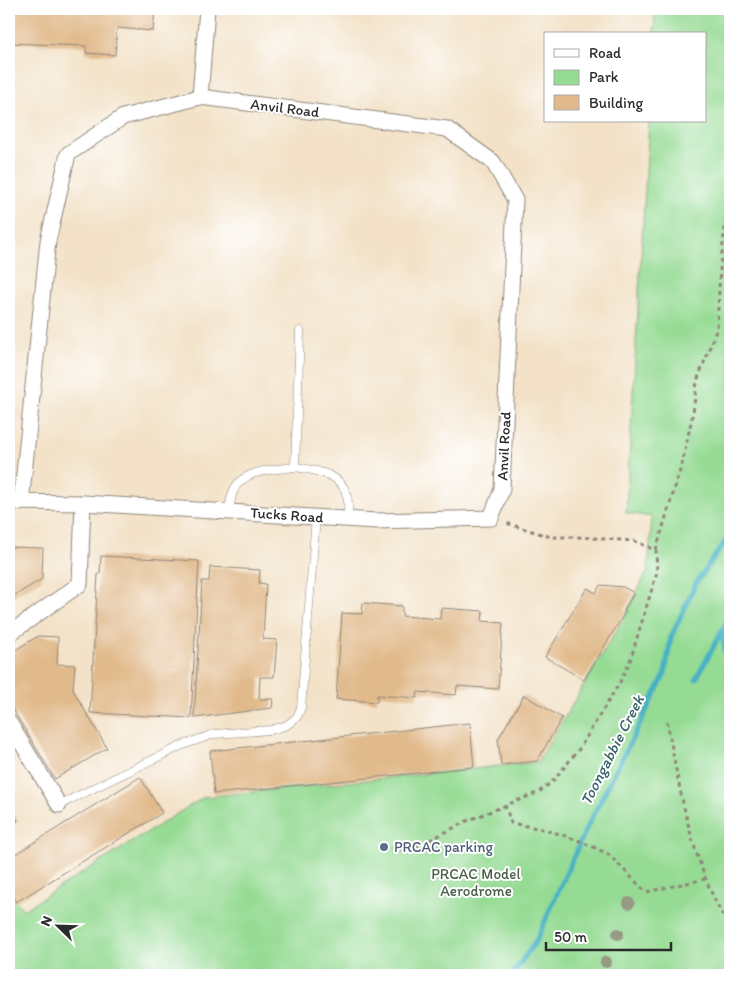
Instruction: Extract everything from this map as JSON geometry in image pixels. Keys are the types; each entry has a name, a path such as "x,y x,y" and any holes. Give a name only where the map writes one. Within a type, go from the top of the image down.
{"street":[{"path":"200,97 207,9"},
{"name":"Anvil Road","path":"15,502 48,241 68,154 123,116 200,97 447,129 493,162 515,200 502,489 491,518"},
{"name":"Tucks Road","path":"15,502 83,503 348,519 428,521 491,518"},
{"path":"9,634 80,584 83,503"},
{"path":"9,722 58,805"}],"lane":[{"path":"295,467 300,331"},
{"path":"228,512 233,491 241,480 266,470 295,467 324,472 335,478 344,487 348,496 348,519"},
{"path":"58,805 183,745 214,734 271,730 287,725 297,717 302,708 316,517"}],"path":[{"path":"384,847 407,850 430,841 469,820 539,792 554,780 579,749 620,682 630,661 654,584 657,572 656,550 682,464 693,413 696,381 717,328 720,270 730,184"},
{"path":"491,518 551,537 634,541 656,550"},
{"path":"666,721 688,826 705,879 730,928"},
{"path":"505,805 511,823 547,830 580,841 608,854 646,892 705,879"}],"green space":[{"name":"PRCAC Model Aerodrome","path":"655,9 730,9 730,975 9,975 9,903 15,899 23,910 204,797 538,762 625,616 648,570 652,517 626,513 649,122 706,122 706,32 654,32"}],"building":[{"path":"9,9 155,9 153,31 117,28 115,55 86,53 86,46 9,43"},
{"path":"9,547 43,548 42,579 9,599"},
{"path":"101,556 199,561 191,718 90,713 98,574 100,574"},
{"path":"210,567 260,570 259,583 266,584 263,639 277,640 274,677 260,677 259,699 273,699 272,708 194,718 202,581 209,581"},
{"path":"600,585 623,587 634,593 624,610 626,611 584,680 545,657 587,588 596,593"},
{"path":"363,603 402,606 402,616 440,619 441,608 483,611 482,621 503,623 498,689 457,686 456,695 418,692 417,698 377,695 377,702 336,699 342,613 362,614"},
{"path":"38,636 58,637 57,664 75,665 73,690 107,748 55,779 9,703 9,654"},
{"path":"524,695 562,718 537,761 501,765 498,739"},
{"path":"470,723 474,767 214,794 210,751"},
{"path":"140,777 162,813 16,902 9,891 9,858"},
{"path":"9,806 18,821 9,826"}],"waterway":[{"name":"Toongabbie Creek","path":"512,975 537,939 586,829 665,674 671,637 696,583 730,535"},
{"path":"730,615 722,631 730,687"},
{"path":"696,679 722,631"}],"place":[{"name":"PRCAC parking","path":"384,847"}]}
